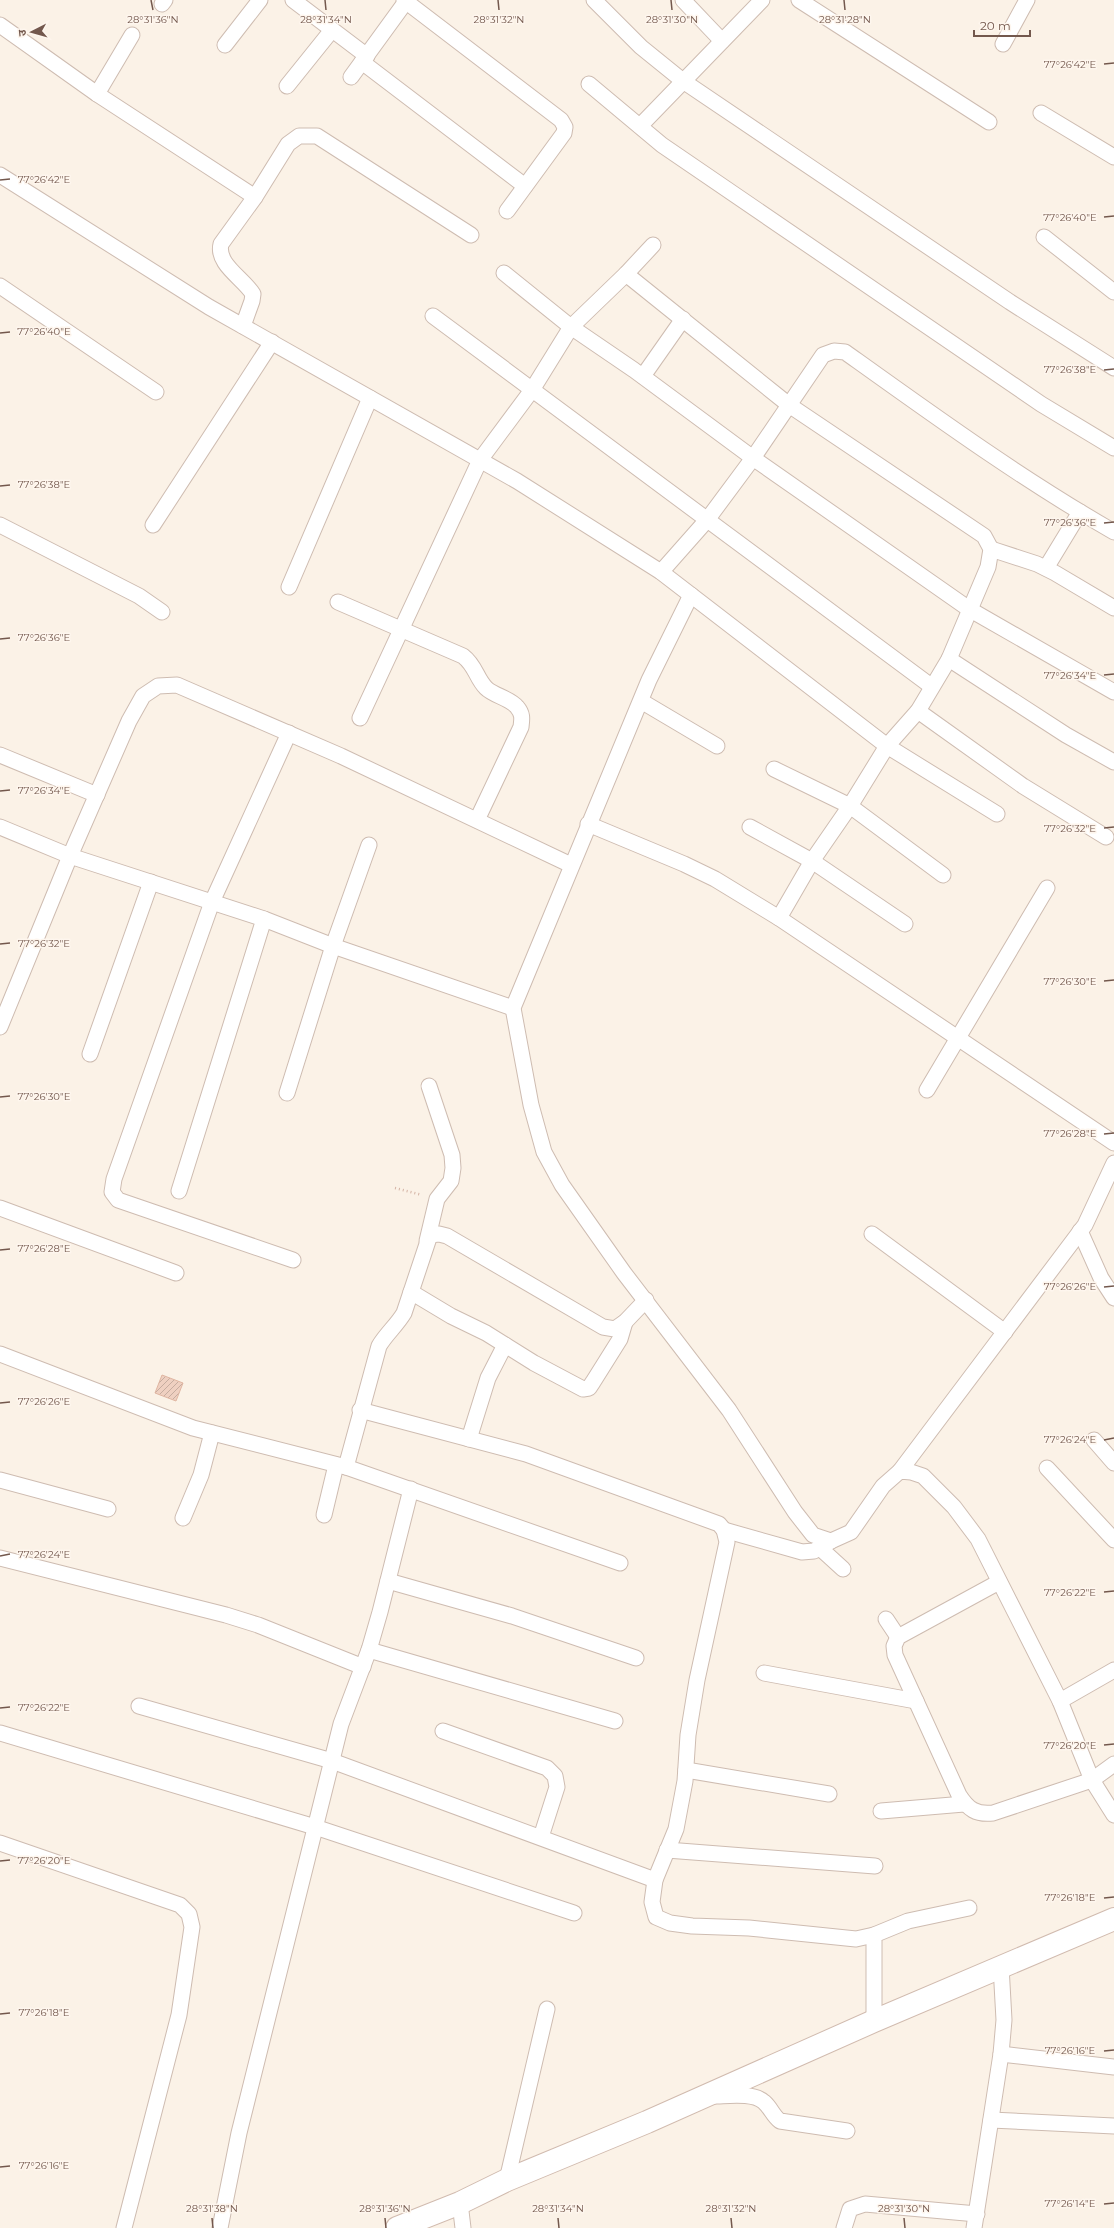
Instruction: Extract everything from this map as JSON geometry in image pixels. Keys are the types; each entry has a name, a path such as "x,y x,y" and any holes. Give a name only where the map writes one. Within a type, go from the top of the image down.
{"street":[{"path":"225,45 260,0"},
{"path":"293,0 332,30 364,59 525,186"},
{"path":"351,77 406,0 561,120 565,127 564,133 506,211"},
{"path":"594,0 641,47 683,81 1010,302 1114,368"},
{"path":"683,0 722,41"},
{"path":"640,126 762,0"},
{"path":"799,0 989,122"},
{"path":"1003,44 1026,0"},
{"path":"0,25 97,94 255,197"},
{"path":"287,86 332,30"},
{"path":"97,94 132,35"},
{"path":"589,84 662,144 1034,400 1114,448"},
{"path":"1041,113 1113,154"},
{"path":"243,326 253,294 223,259 219,252 221,244 255,197 288,144 299,136 317,136 471,235"},
{"path":"0,175 243,326 480,460 661,572 887,746 997,814"},
{"path":"1044,237 1114,292"},
{"path":"360,718 480,460 532,390 571,327 626,274 653,245"},
{"path":"504,273 571,327 643,376 753,458 969,609 1114,692"},
{"path":"626,274 789,404 984,536 991,549 988,567 948,659 931,686 918,711 887,746 850,806 812,861 779,918"},
{"path":"0,286 156,392"},
{"path":"433,316 931,686"},
{"path":"643,376 683,320"},
{"path":"153,525 272,342"},
{"path":"661,572 708,520 753,458 823,355 834,351 845,352 975,446 1114,532"},
{"path":"289,587 370,398"},
{"path":"1046,568 1080,512"},
{"path":"0,525 139,596 162,612"},
{"path":"991,549 1046,568 1114,608"},
{"path":"691,595 668,639 641,701 571,864 513,1008 531,1105 544,1152 562,1185 624,1273 729,1410 799,1518 813,1535 825,1544 843,1569"},
{"path":"338,602 402,628 463,656 472,663 484,687 516,706 522,715 521,727 477,820"},
{"path":"948,659 1066,735 1114,762"},
{"path":"0,1027 6,995 70,856 129,721 143,696 158,686 177,685 288,733 571,864"},
{"path":"641,701 717,746"},
{"path":"918,711 1024,786 1106,837"},
{"path":"288,733 212,902 114,1179 112,1192 118,1200 293,1260"},
{"path":"0,754 97,795"},
{"path":"774,769 850,806 943,875"},
{"path":"588,824 684,864 715,879 779,918 1114,1143"},
{"path":"0,827 70,856 264,919 333,946 513,1008"},
{"path":"750,827 812,861 905,924"},
{"path":"286,1093 333,946 369,845"},
{"path":"90,1054 151,882"},
{"path":"927,1090 1047,888"},
{"path":"179,1191 264,919"},
{"path":"324,1515 380,1346 385,1336 398,1322 411,1292 427,1240 437,1199 451,1181 454,1168 452,1155 429,1086"},
{"path":"724,1530 802,1552 814,1551 825,1544 851,1532 883,1486 900,1471 1080,1231 1114,1164"},
{"path":"0,1208 176,1273"},
{"path":"1080,1231 1101,1278 1114,1298"},
{"path":"427,1240 430,1235 439,1234 447,1236 603,1327 615,1329 625,1322 646,1300"},
{"path":"872,1234 1005,1332"},
{"path":"411,1292 534,1363 586,1389 593,1382 620,1339 625,1322"},
{"path":"469,1439 488,1378 505,1345"},
{"path":"0,1354 193,1428 341,1466 411,1489 620,1563"},
{"path":"360,1410 526,1454 719,1524 724,1530 727,1542 697,1680 688,1735 686,1770 676,1829 655,1880 652,1902 656,1917 670,1923 749,1928 856,1939 874,1935 908,1921 969,1908"},
{"path":"183,1518 201,1475 212,1433"},
{"path":"1094,1440 1114,1463"},
{"path":"1047,1468 1114,1540"},
{"path":"900,1471 911,1472 923,1476 954,1507 978,1539 1060,1701 1092,1780 1114,1815"},
{"path":"0,1480 108,1509"},
{"path":"220,2228 239,2133 341,1724 369,1650 411,1489"},
{"path":"0,1558 226,1615 258,1625 363,1666"},
{"path":"388,1581 512,1616 636,1658"},
{"path":"999,1582 898,1637 894,1646 895,1655 964,1804 972,1810 985,1814 993,1813 1092,1780 1114,1764"},
{"path":"886,1619 898,1637"},
{"path":"369,1650 615,1721"},
{"path":"1060,1701 1114,1670"},
{"path":"764,1673 916,1701"},
{"path":"139,1706 332,1761 655,1880"},
{"path":"443,1731 548,1768 555,1776 557,1787 541,1837"},
{"path":"0,1733 315,1827 574,1913"},
{"path":"686,1770 829,1794"},
{"path":"881,1811 964,1804"},
{"path":"0,1842 180,1906 189,1914 192,1927 191,1942 179,2015 124,2228"},
{"path":"667,1850 875,1866"},
{"path":"398,2228 460,2203 507,2180 708,2095 1001,1966 1114,1919"},
{"path":"874,1935 874,2021"},
{"path":"844,2228 850,2209 865,2204 975,2221 1001,2054 1004,2020 1001,1966"},
{"path":"507,2180 547,2009"},
{"path":"1001,2054 1114,2067"},
{"path":"708,2095 760,2099 780,2121 847,2131"},
{"path":"991,2120 1114,2126"},
{"path":"460,2203 463,2228"}],"path":[{"path":"395,1188 437,1199"}],"building":[{"path":"162,1375 183,1383 176,1401 155,1393"}]}
